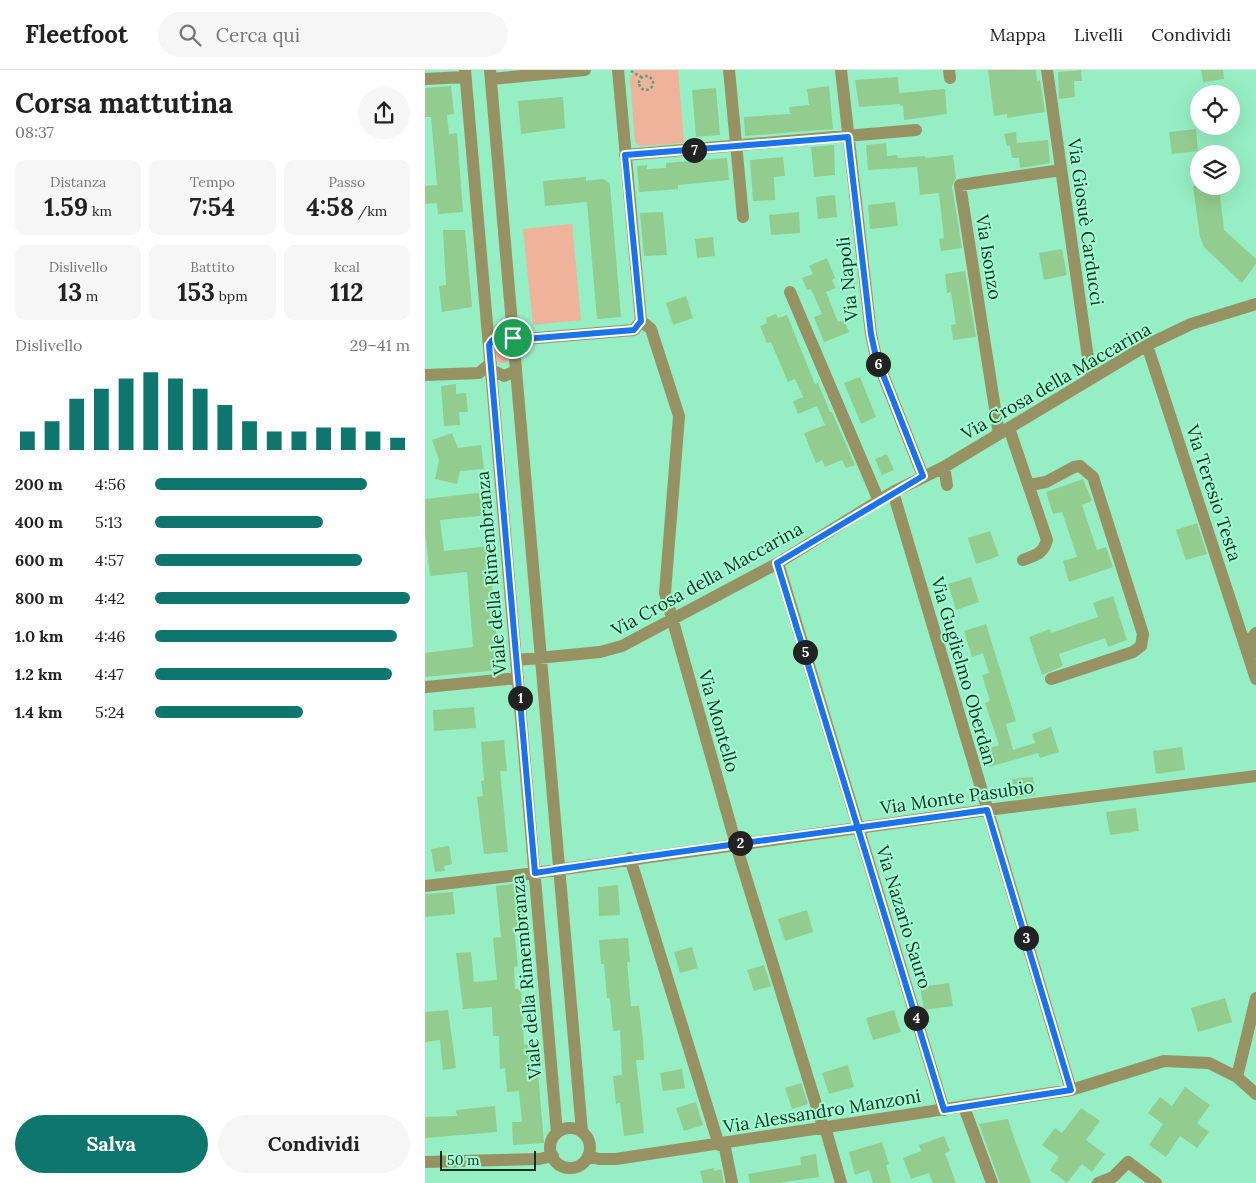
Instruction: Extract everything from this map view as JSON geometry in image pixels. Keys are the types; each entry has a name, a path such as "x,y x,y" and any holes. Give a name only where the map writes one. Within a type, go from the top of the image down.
{"street":[{"path":"582,1132 572,1128 557,1133 552,1142 553,1156 560,1165 571,1168 581,1164 588,1156 590,1143 582,1132 491,74 585,70"},
{"name":"Via Montello","path":"618,70 641,321 651,329 679,416 665,593 736,844 841,1183"},
{"path":"729,70 743,217"},
{"name":"Via Napoli","path":"841,70 871,334 876,357 923,476"},
{"name":"Via Giosuè Carducci","path":"1047,70 1091,379"},
{"path":"425,79 465,73"},
{"name":"Viale della Rimembranza","path":"465,73 557,1133"},
{"path":"625,155 736,147 916,130"},
{"name":"Via Isonzo","path":"1004,431 960,185 1061,170"},
{"path":"790,292 879,501"},
{"name":"Via Crosa della Maccarina","path":"517,660 612,650 672,621 777,563 893,492 943,467 1147,345 1191,324 1256,304"},
{"path":"489,345 497,336 505,335 513,339 634,330 641,321"},
{"name":"Via Teresio Testa","path":"1147,345 1256,679"},
{"path":"425,375 479,373 491,367 504,376 516,371"},
{"path":"1004,431 1030,485 1047,540 1045,550 1023,560"},
{"path":"1030,485 1046,482 1074,467 1080,466 1093,477 1143,634 1141,646 1133,652 1051,679"},
{"path":"943,467 947,485"},
{"name":"Via Guglielmo Oberdan","path":"893,492 1071,1090"},
{"name":"Via Nazario Sauro","path":"777,563 944,1110"},
{"path":"1256,633 1250,640 1256,657"},
{"path":"426,687 518,678"},
{"name":"Via Monte Pasubio","path":"425,886 559,870 630,858 1256,776"},
{"path":"630,858 732,1183"},
{"path":"1237,1078 1256,998"},
{"name":"Via Alessandro Manzoni","path":"588,1156 606,1160 1071,1090 1165,1061 1209,1062 1237,1078 1256,1094"},
{"path":"963,1107 992,1183"},
{"path":"425,1162 539,1159 553,1156"},
{"path":"1098,1183 1114,1180 1128,1162 1156,1183"}],"path":[{"path":"631,71 641,77 647,75 652,78 653,85 650,89 643,90 639,86 641,77"}],"shaded area":[{"path":"633,70 678,70 684,143 639,146 635,142 630,80"},
{"path":"572,224 581,320 533,325 523,229"},
{"path":"499,347 505,347 510,352 508,361 499,363 494,358 494,352"}],"building":[{"path":"988,70 1036,70 1037,81 1040,80 1045,112 1007,118 1007,114 994,116"},
{"path":"1081,70 1082,81 1074,81 1075,97 1059,99 1058,72"},
{"path":"1201,70 1223,70 1224,79 1203,82"},
{"path":"898,77 899,93 945,89 947,114 904,120 903,106 900,106 900,104 859,107 855,80"},
{"path":"451,86 454,114 447,115 449,134 457,133 463,212 438,214 437,203 425,204 425,186 437,185 431,117 425,117 425,88"},
{"path":"829,86 833,129 745,136 744,117 790,114 789,107 809,105 807,89"},
{"path":"716,88 720,135 696,137 692,90"},
{"path":"563,97 565,128 521,134 518,101"},
{"path":"1190,130 1190,135 1197,135 1197,145 1190,145 1190,152 1172,154 1169,132"},
{"path":"1016,132 1017,143 1048,140 1050,163 1020,168 1019,158 1012,158 1010,146 1007,146 1004,134"},
{"path":"886,143 887,156 897,155 898,158 953,155 956,178 952,186 962,248 941,251 939,239 944,238 939,193 920,195 917,167 868,170 866,145"},
{"path":"834,145 835,175 814,177 811,147"},
{"path":"783,157 785,176 774,177 775,200 753,201 750,160"},
{"path":"727,158 729,180 678,185 678,189 639,192 637,166 647,165 647,169 666,168 666,163"},
{"path":"586,177 586,181 602,179 610,185 621,317 597,319 587,202 545,206 543,181"},
{"path":"835,195 837,217 818,219 816,197"},
{"path":"1194,195 1220,195 1224,230 1256,259 1256,264 1242,283 1204,247 1200,237"},
{"path":"895,202 898,226 870,229 868,205"},
{"path":"663,212 667,255 644,256 640,213"},
{"path":"799,212 800,233 771,235 769,215"},
{"path":"443,230 465,230 472,307 442,312 439,286 446,285"},
{"path":"713,237 715,256 697,258 695,239"},
{"path":"1062,249 1067,275 1044,280 1039,253"},
{"path":"827,258 835,278 832,280 836,288 826,292 838,322 844,320 849,332 824,342 814,317 822,314 811,289 807,290 802,278 813,274 809,266"},
{"path":"965,271 976,337 953,340 951,325 956,324 951,292 947,293 945,274"},
{"path":"686,296 693,318 673,325 666,303"},
{"path":"776,314 778,318 787,315 815,384 818,383 855,465 846,468 842,460 825,467 822,460 816,463 804,433 825,425 817,406 798,414 793,401 803,397 795,379 788,382 771,342 767,343 760,326 767,323 766,318"},
{"path":"860,377 876,417 861,424 844,383"},
{"path":"456,384 456,394 466,393 468,412 459,412 460,425 444,426 441,386"},
{"path":"452,433 458,448 481,445 484,469 460,471 457,484 435,479 439,460 432,440"},
{"path":"887,454 894,470 882,475 875,459"},
{"path":"1083,479 1092,501 1082,505 1097,550 1106,547 1113,567 1069,582 1063,561 1077,557 1062,512 1053,514 1046,492"},
{"path":"486,492 488,515 440,520 444,551 489,546 499,670 425,677 425,653 473,647 467,572 430,576 425,531 425,499"},
{"path":"1197,523 1207,554 1186,560 1176,530"},
{"path":"990,531 999,556 976,564 968,538"},
{"path":"971,577 979,602 956,610 948,584"},
{"path":"1113,596 1127,640 1108,647 1105,638 1059,654 1063,666 1042,675 1029,637 1050,629 1051,633 1098,617 1093,603"},
{"path":"986,624 1016,721 1006,724 1013,750 1035,743 1032,734 1051,727 1059,752 1040,758 1038,753 989,767 984,750 999,745 985,703 990,701 982,675 989,673 983,653 972,657 964,631"},
{"path":"474,707 476,728 434,731 433,710"},
{"path":"504,740 507,771 500,771 508,852 484,854 477,797 483,796 481,781 484,780 481,742"},
{"path":"1182,747 1185,770 1156,774 1153,751"},
{"path":"1033,777 1036,795 1014,798 1012,779"},
{"path":"1136,808 1139,831 1110,835 1106,812"},
{"path":"449,846 452,864 444,866 445,871 435,872 431,849"},
{"path":"522,883 526,926 514,927 518,966 514,967 515,989 521,989 524,1045 529,1044 531,1074 538,1073 544,1143 513,1145 512,1122 522,1122 519,1091 507,1092 505,1068 500,1069 499,1036 493,1036 492,1007 463,1009 456,953 471,952 474,982 497,980 493,938 501,937 496,886"},
{"path":"618,885 620,915 599,916 598,887"},
{"path":"453,892 455,914 425,917 425,894"},
{"path":"807,910 813,932 785,941 778,919"},
{"path":"628,938 630,962 627,962 631,1006 639,1006 643,1039 644,1060 636,1060 644,1133 624,1136 620,1103 616,1104 613,1076 622,1075 620,1030 613,1031 610,998 607,998 604,964 601,964 599,940"},
{"path":"692,947 698,968 680,973 674,952"},
{"path":"764,965 771,986 754,991 747,970"},
{"path":"949,983 953,1006 924,1010 920,987"},
{"path":"1225,998 1232,1022 1198,1032 1191,1008"},
{"path":"448,1010 456,1068 443,1070 440,1040 425,1042 425,1012"},
{"path":"894,1010 901,1032 873,1040 866,1018"},
{"path":"848,1065 854,1087 829,1094 822,1073"},
{"path":"682,1069 685,1088 663,1091 660,1073"},
{"path":"801,1083 808,1104 792,1109 785,1088"},
{"path":"1185,1087 1210,1105 1197,1123 1209,1132 1197,1148 1180,1136 1166,1157 1149,1145 1163,1124 1148,1113 1160,1097 1172,1106"},
{"path":"696,1102 703,1125 684,1131 676,1108"},
{"path":"495,1106 497,1132 425,1138 425,1117 457,1116 456,1110"},
{"path":"1081,1108 1100,1121 1086,1140 1105,1154 1092,1172 1082,1164 1067,1183 1050,1170 1059,1157 1042,1145 1055,1128 1062,1133"},
{"path":"1008,1119 1031,1183 1000,1183 979,1124"},
{"path":"944,1136 950,1151 945,1153 956,1183 933,1183 929,1173 911,1179 903,1158 921,1151 919,1145"},
{"path":"882,1142 889,1164 886,1165 891,1183 873,1183 869,1170 855,1175 849,1152"},
{"path":"816,1154 819,1177 778,1183 750,1183 748,1174 801,1165 800,1157"},
{"path":"714,1168 714,1171 721,1169 724,1183 703,1183 700,1171"}],"route":[{"path":"513,338 505,335 497,336 489,345 535,873 630,858 859,828 987,810 1071,1090 944,1110 859,828 777,563 893,492 923,476 876,357 871,334 848,137 625,155 641,321 634,330 513,340 513,338"}]}
